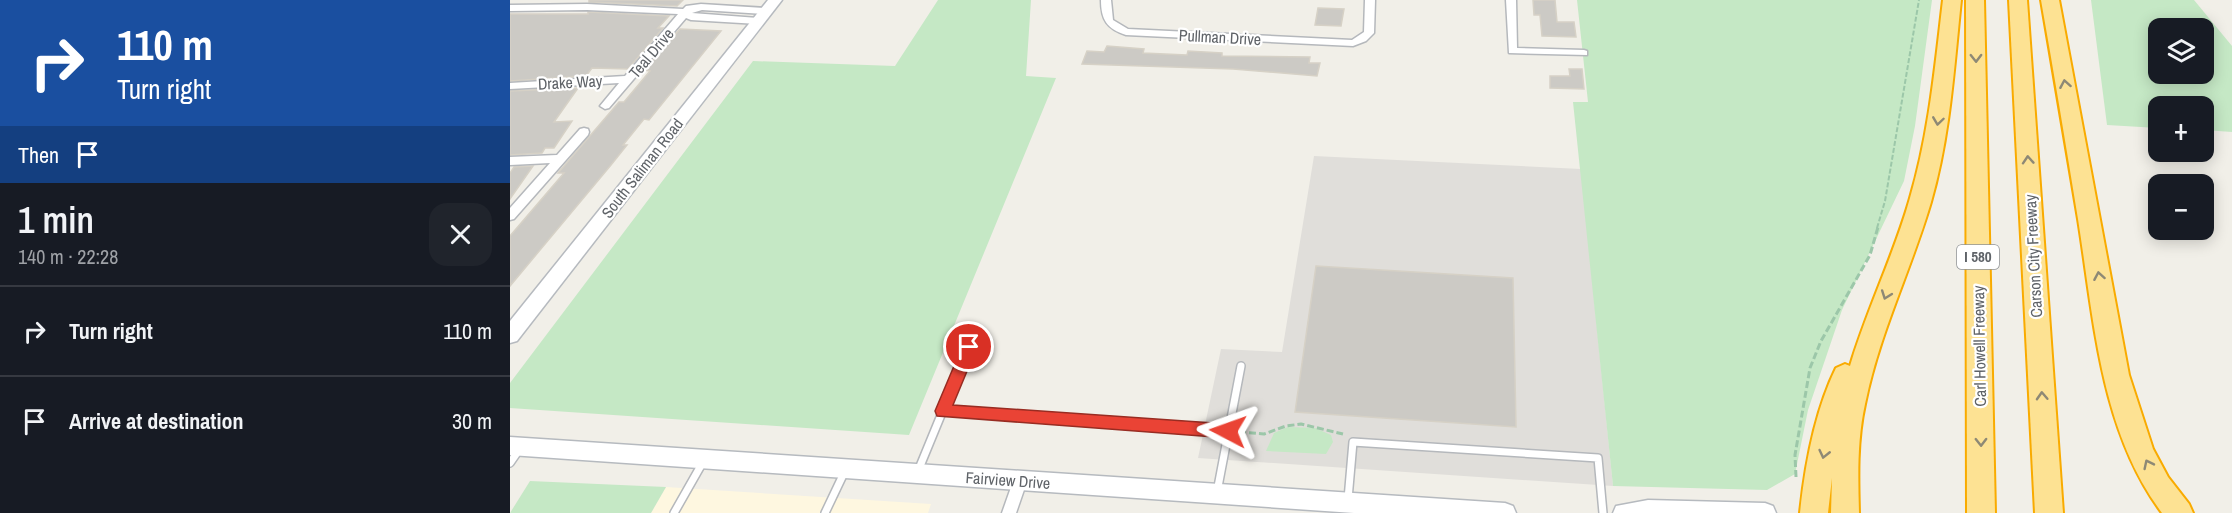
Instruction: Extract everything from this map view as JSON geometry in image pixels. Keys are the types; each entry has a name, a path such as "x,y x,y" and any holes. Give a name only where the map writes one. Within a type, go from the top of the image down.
{"highway":[{"path":"1845,513 1849,422 1876,323 1917,209 1933,151 1952,0"},
{"name":"Carl Howell Freeway","path":"1975,0 1981,513"},
{"name":"Carson City Freeway","path":"2018,0 2049,508"},
{"path":"2050,0 2120,390 2146,460 2159,487 2179,513"},
{"path":"1814,513 1815,491 1840,392 1858,347 1876,323"}],"main road":[{"name":"South Saliman Road","path":"510,335 766,11"},
{"name":"Fairview Drive","path":"514,452 704,459 1505,513"},
{"path":"1624,513 1647,510 1764,513"}],"street":[{"name":"Teal Drive","path":"605,106 696,0"},
{"name":"Pullman Drive","path":"1106,0 1106,19 1112,26 1126,32 1357,43 1369,33 1370,0"},
{"path":"1511,0 1512,51 1584,53"},
{"path":"510,8 590,3 686,12 701,7 766,11"},
{"path":"716,18 724,9"},
{"path":"686,12 691,17 716,18 766,11"},
{"name":"Drake Way","path":"510,86 630,79"},
{"path":"510,216 584,132"},
{"path":"510,162 560,159"},
{"path":"1009,513 1020,481"}],"lane":[{"path":"917,474 969,347"},
{"path":"1216,494 1241,366"},
{"path":"943,411 1228,431"},
{"path":"1347,502 1353,442 1598,458 1603,513"},
{"path":"674,513 704,459"},
{"path":"825,513 846,469"}],"path":[{"path":"1796,482 1795,455 1810,368 1821,341 1870,255 1885,201 1919,0"},
{"path":"1239,432 1264,434 1286,426 1301,424 1343,434"}],"shaded area":[{"path":"1314,156 1581,169 1613,486 1198,458 1221,349 1282,352"},
{"path":"666,487 931,504 928,513 651,513"}],"green space":[{"path":"938,0 1031,0 1026,76 1056,78 909,435 510,408 510,383 753,61 895,66"},
{"path":"1577,0 1932,0 1915,126 1904,181 1842,310 1808,410 1795,474 1767,490 1613,486 1573,102 1588,102"},
{"path":"2091,0 2194,0 2209,18 2148,18 2148,84 2214,84 2214,24 2232,46 2232,132 2214,131 2214,96 2148,96 2148,127 2107,125"},
{"path":"1288,427 1315,428 1331,435 1333,442 1326,454 1266,451 1274,433"},
{"path":"530,481 666,487 651,513 510,513"}],"building":[{"path":"589,0 683,0 677,6 589,2"},
{"path":"1533,0 1555,0 1557,22 1574,22 1576,37 1542,36 1540,15 1534,15"},
{"path":"1318,8 1344,9 1341,26 1315,25"},
{"path":"588,12 669,16 658,28 663,28 628,69 592,68 586,76 510,81 510,14 588,14"},
{"path":"680,29 721,31 649,120 644,119 623,145 627,145 611,165 510,286 510,236 564,173 558,173 619,102 624,102 650,71 644,70"},
{"path":"1107,46 1144,49 1143,53 1187,55 1188,51 1222,53 1222,56 1310,57 1309,63 1320,63 1317,76 1233,69 1082,64 1087,51 1104,52"},
{"path":"1569,69 1582,69 1584,89 1550,88 1550,76 1570,76"},
{"path":"578,88 554,122 572,121 554,148 545,148 542,153 510,155 510,91"},
{"path":"533,166 510,199 510,173 514,167"},
{"path":"1316,266 1513,278 1516,427 1295,412"}],"route":[{"path":"969,347 943,411 1228,431"}]}
